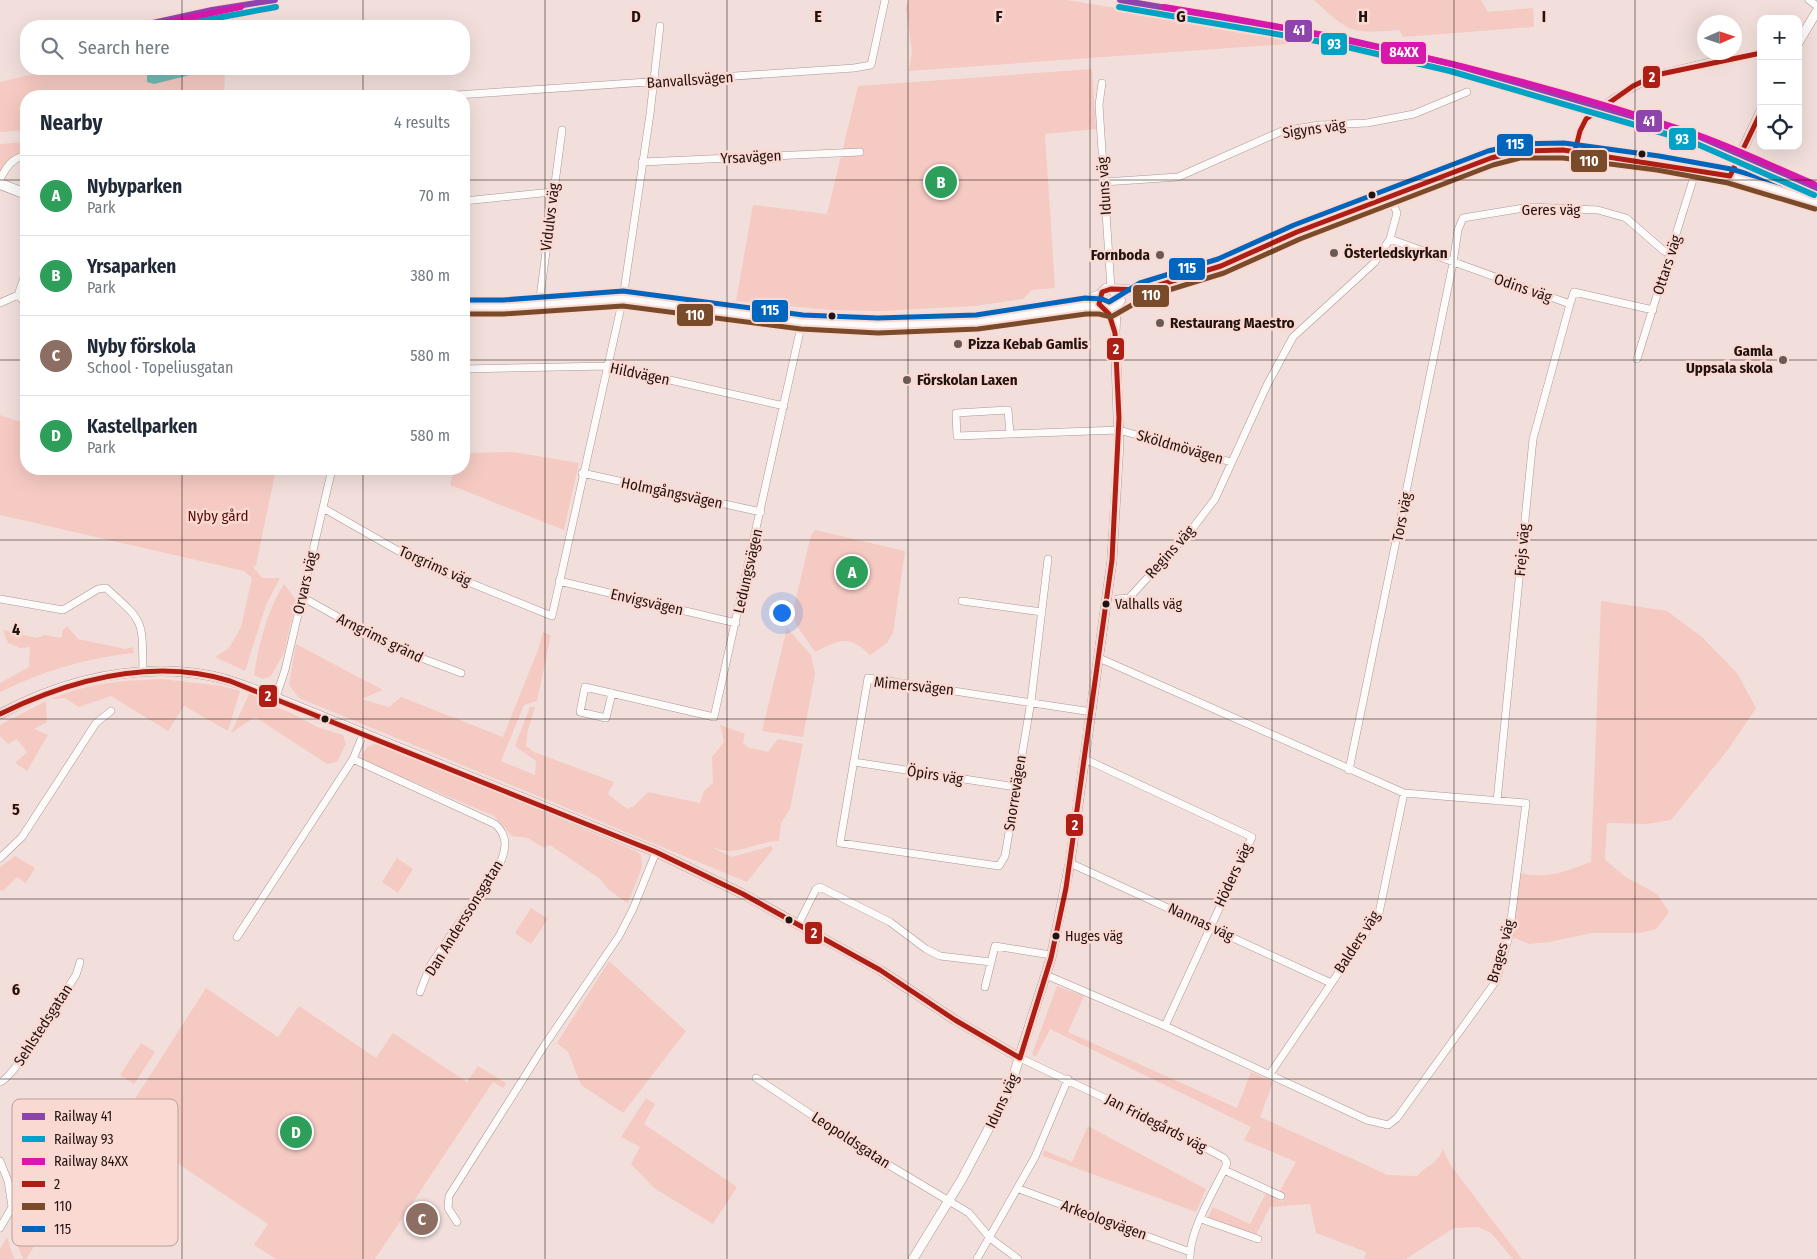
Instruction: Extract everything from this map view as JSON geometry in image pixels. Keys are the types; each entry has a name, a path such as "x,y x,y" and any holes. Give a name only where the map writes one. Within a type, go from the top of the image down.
{"main road":[{"path":"470,307 503,308 623,298 672,303 802,322 878,326 977,322 1068,308 1111,307 1143,290 1221,266 1297,232 1491,158 1519,151 1542,149 1576,151 1730,176 1817,202"},
{"path":"0,184 20,192"},
{"path":"1068,308 1100,295 1106,289 1143,290"},
{"path":"1111,307 1120,297 1113,290"},
{"path":"1100,295 1111,307"}],"street":[{"path":"871,65 885,0"},
{"path":"1809,0 1817,6"},
{"path":"1802,36 1817,11"},
{"path":"559,581 623,298 660,26"},
{"path":"1576,151 1580,131 1586,119 1633,86 1656,75 1714,61"},
{"name":"Banvallsvägen","path":"470,94 871,65 880,62"},
{"name":"Iduns väg","path":"1102,83 1099,106 1113,290"},
{"name":"Sigyns väg","path":"1104,182 1178,177 1282,131 1320,125 1367,123 1414,114 1467,92"},
{"path":"1730,176 1757,119"},
{"name":"Vidulvs väg","path":"539,305 552,192 562,130"},
{"name":"Yrsavägen","path":"642,162 860,152"},
{"path":"0,180 7,166 20,156"},
{"name":"Ottars väg","path":"1637,359 1696,170"},
{"path":"470,200 552,192"},
{"name":"Regins väg","path":"1118,599 1129,598 1192,529 1215,499 1267,385 1294,337 1374,263 1390,239 1396,214 1390,196"},
{"name":"Geres väg","path":"1453,263 1458,230 1463,218 1530,207 1598,210 1626,218 1664,251 1671,254"},
{"name":"Odins väg","path":"1390,239 1570,304 1574,292 1653,310"},
{"name":"Tors väg","path":"1349,770 1453,263"},
{"path":"0,303 18,295 20,289"},
{"name":"Frejs väg","path":"1497,801 1533,439 1570,304"},
{"name":"Iduns väg","path":"913,1259 985,1137 1009,1090 1051,955 1070,863 1100,658 1112,560 1119,430 1115,333 1111,307"},
{"name":"Ledungsvägen","path":"612,693 606,718 580,712 586,687 612,693 714,717 802,322"},
{"name":"Hildvägen","path":"470,369 608,366 784,406"},
{"name":"Sköldmövägen","path":"1010,434 1008,410 956,413 957,436 1119,430 1231,462"},
{"name":"Holmgångsvägen","path":"582,473 761,512"},
{"name":"Orvars väg","path":"276,698 285,670 330,475"},
{"name":"Torgrims väg","path":"322,508 416,560 552,616 559,581"},
{"name":"Snorrevägen","path":"840,843 999,866 1005,856 1030,701 1048,559"},
{"name":"Envigsvägen","path":"559,581 736,622"},
{"path":"0,599 63,610 98,589 106,588 136,615 142,627 143,671"},
{"name":"Arngrims gränd","path":"302,596 386,644 461,673"},
{"path":"962,601 1042,612"},
{"path":"1100,658 1404,793 1497,801"},
{"path":"0,714 29,699 91,678 143,671 212,676 364,732 656,852 799,923 880,970 955,1020 1020,1058"},
{"name":"Mimersvägen","path":"840,843 868,678 1030,701 1092,712"},
{"path":"0,858 22,837 96,724 112,711"},
{"path":"237,937 352,759 364,732"},
{"name":"Dan Anderssonsgatan","path":"352,759 495,824 501,830 506,841 501,861 430,966 420,992"},
{"name":"Höders väg","path":"1085,759 1252,837 1209,926 1165,1026"},
{"name":"Öpirs väg","path":"854,762 1016,787"},
{"name":"Balders väg","path":"1270,1074 1379,913 1404,793"},
{"name":"Brages väg","path":"1270,1074 1367,1120 1388,1125 1397,1118 1496,982 1509,936 1526,803 1497,801"},
{"path":"457,1222 448,1208 448,1196 544,1046 619,936 633,909 656,852"},
{"name":"Nannas väg","path":"1070,863 1331,983"},
{"path":"799,923 816,888 820,887 890,922 926,949 940,956 991,962"},
{"path":"985,987 995,946 1051,955"},
{"name":"Sehlstedsgatan","path":"0,1082 6,1081 20,1060 76,975 80,962"},
{"path":"1046,975 1270,1074"},
{"name":"Jan Fridegårds väg","path":"1020,1058 1068,1079 1224,1158 1226,1163 1224,1170"},
{"name":"Leopoldsgatan","path":"756,1078 877,1158 969,1213 990,1238 1018,1259"},
{"path":"977,1259 1019,1189 1035,1157 1068,1079"},
{"path":"0,1160 8,1181 12,1206 0,1228"},
{"path":"1190,1255 1201,1218 1224,1170 1281,1196"},
{"name":"Arkeologvägen","path":"1019,1189 1190,1255"},
{"path":"1201,1218 1258,1239"}],"green space":[{"path":"909,0 1066,0 1304,38 1286,44 909,71 912,51 906,8"},
{"path":"1314,0 1481,0 1488,12 1533,8 1534,27 1403,37 1399,30 1370,32 1352,29 1336,19"},
{"path":"227,15 227,20 203,19"},
{"path":"1092,69 1096,129 1045,134 1055,288 1032,290 1023,299 975,306 879,311 830,310 736,301 753,205 827,214 858,86"},
{"path":"30,75 225,75 224,90 20,90 20,130 0,132 0,82"},
{"path":"20,142 20,156 0,176 0,144"},
{"name":"Nyby gård","path":"0,415 20,421 20,475 275,475 256,565 253,567 262,578 280,578 266,605 245,671 215,657 229,648 241,627 252,578 244,571 0,515"},
{"path":"513,452 579,463 564,530 450,485 452,475 470,475 470,453"},
{"path":"815,530 905,551 893,633 887,643 870,655 856,644 844,641 831,644 815,652 797,626 794,618 794,607 811,535"},
{"path":"284,584 296,600 284,653 271,676 263,679 254,675 258,652 268,616"},
{"path":"1601,601 1667,611 1702,637 1737,673 1756,708 1727,751 1671,820 1647,824 1607,823 1605,860 1626,877 1657,894 1669,912 1656,929 1641,933 1592,933 1529,944 1509,936 1517,872 1537,875 1555,874 1591,862"},
{"path":"67,626 78,639 125,649 133,647 134,653 99,658 65,666 0,692 0,683 29,667 30,647 20,648 8,643 3,630 37,638 45,635 61,638 63,630"},
{"path":"787,628 811,655 815,674 803,737 762,731"},
{"path":"543,632 551,635 537,701 524,705 501,761 535,775 536,761 515,746 530,707 535,707 528,730 526,746 534,752 614,782 608,794 627,809 634,806 648,792 700,803 704,791 713,783 712,757 724,742 720,725 745,734 743,742 747,747 768,752 778,739 803,744 790,809 781,823 779,841 772,841 734,851 725,851 711,847 732,857 771,846 773,849 747,882 299,698 289,685 296,644 383,690 361,699 389,707 401,697 503,737 538,650"},
{"path":"162,679 222,686 240,691 228,731 184,706 168,731 111,696 79,707 65,698 51,699 79,689 105,683"},
{"path":"250,692 265,702 317,727 343,735 346,744 337,762 327,764 255,717 231,733"},
{"path":"46,701 47,722 34,729 48,735 27,771 15,763 27,752 17,739 8,744 0,736 0,725"},
{"path":"377,743 636,851 641,855 642,867 627,903 609,890 600,879 550,845 544,848 528,838 512,836 494,816 366,762 362,756 367,747"},
{"path":"15,856 35,868 26,883 17,877 3,891 0,890 0,867"},
{"path":"397,858 413,869 398,893 382,882"},
{"path":"531,908 548,919 531,944 515,933"},
{"path":"609,961 686,1031 623,1113 581,1085 568,1052 557,1043"},
{"path":"1057,986 1084,996 1068,1032 1237,1108 1251,1072 1273,1082 1260,1117 1388,1175 1417,1176 1434,1162 1443,1149 1451,1166 1522,1259 1513,1259 1491,1233 1478,1227 1454,1228 1406,1259 1364,1259 1366,1252 1316,1233 1310,1204 1270,1207 1256,1235 1208,1217 1213,1207 1250,1224 1266,1193 1282,1202 1286,1197 1279,1192 1296,1162 1244,1140 1251,1127 1050,1029 1036,1057 1032,1054"},
{"path":"206,988 278,1037 299,1006 376,1058 393,1033 467,1082 478,1066 506,1083 503,1088 493,1082 375,1259 276,1259 254,1245 268,1224 178,1164 178,1099 135,1099"},
{"path":"141,1043 155,1052 134,1084 120,1075"},
{"path":"646,1098 655,1104 644,1124 737,1187 713,1224 654,1188 631,1164 640,1147 621,1137"},
{"path":"1088,1126 1206,1189 1196,1212 1043,1156 1044,1150 1072,1162"},
{"path":"7,1237 14,1259 0,1259 0,1249"},
{"path":"18,1246 34,1246 26,1259 23,1259"}],"water":[{"path":"147,75 190,75 154,84 147,82"}],"rail line":[{"name":"41","path":"166,20 212,10 275,0"},
{"name":"41","path":"1120,0 1336,37 1452,64 1693,134 1817,188"},
{"name":"84XX","path":"177,20 241,7"},
{"name":"93","path":"206,20 276,7"},
{"name":"93","path":"1119,7 1334,44 1450,71 1690,141 1814,195"},
{"name":"84XX","path":"1164,7 1298,30 1497,75 1627,112 1708,139 1814,184"}],"transit line":[{"name":"2","path":"1575,151 1580,131 1586,119 1633,86 1656,75 1757,54"},
{"name":"2","path":"1730,176 1757,120"},
{"name":"115","path":"470,300 503,300 623,291 803,315 878,318 976,315 1085,298 1102,299 1109,302 1140,283 1218,259 1294,225 1488,151 1518,144 1564,143 1659,156 1731,169 1817,194"},
{"name":"2","path":"1020,1058 1051,958 1066,888 1112,560 1119,418 1115,333 1109,314 1099,304 1102,292 1111,289 1143,290 1221,266 1297,232 1491,158 1519,151 1563,150 1730,176"},
{"name":"110","path":"470,314 504,314 623,306 801,329 878,333 978,329 1086,314 1099,314 1111,317 1146,297 1224,273 1300,239 1493,165 1520,158 1563,158 1657,170 1728,183 1815,209"},
{"name":"2","path":"0,714 54,691 112,676 141,672 171,671 201,674 230,681 656,852 743,894 880,970 955,1020 1020,1058"}],"place":[{"name":"Yrsaparken","path":"941,182"},
{"name":"Österledskyrkan","path":"1334,253"},
{"name":"Fornboda","path":"1160,255"},
{"name":"Restaurang Maestro","path":"1160,323"},
{"name":"Pizza Kebab Gamlis","path":"958,344"},
{"name":"Gamla Uppsala skola","path":"1783,360"},
{"name":"Förskolan Laxen","path":"907,380"},
{"name":"Nybyparken","path":"852,572"},
{"name":"Valhalls väg","path":"1106,604"},
{"name":"Huges väg","path":"1056,936"},
{"name":"Kastellparken","path":"296,1132"},
{"name":"Nyby förskola","path":"422,1219"}]}
